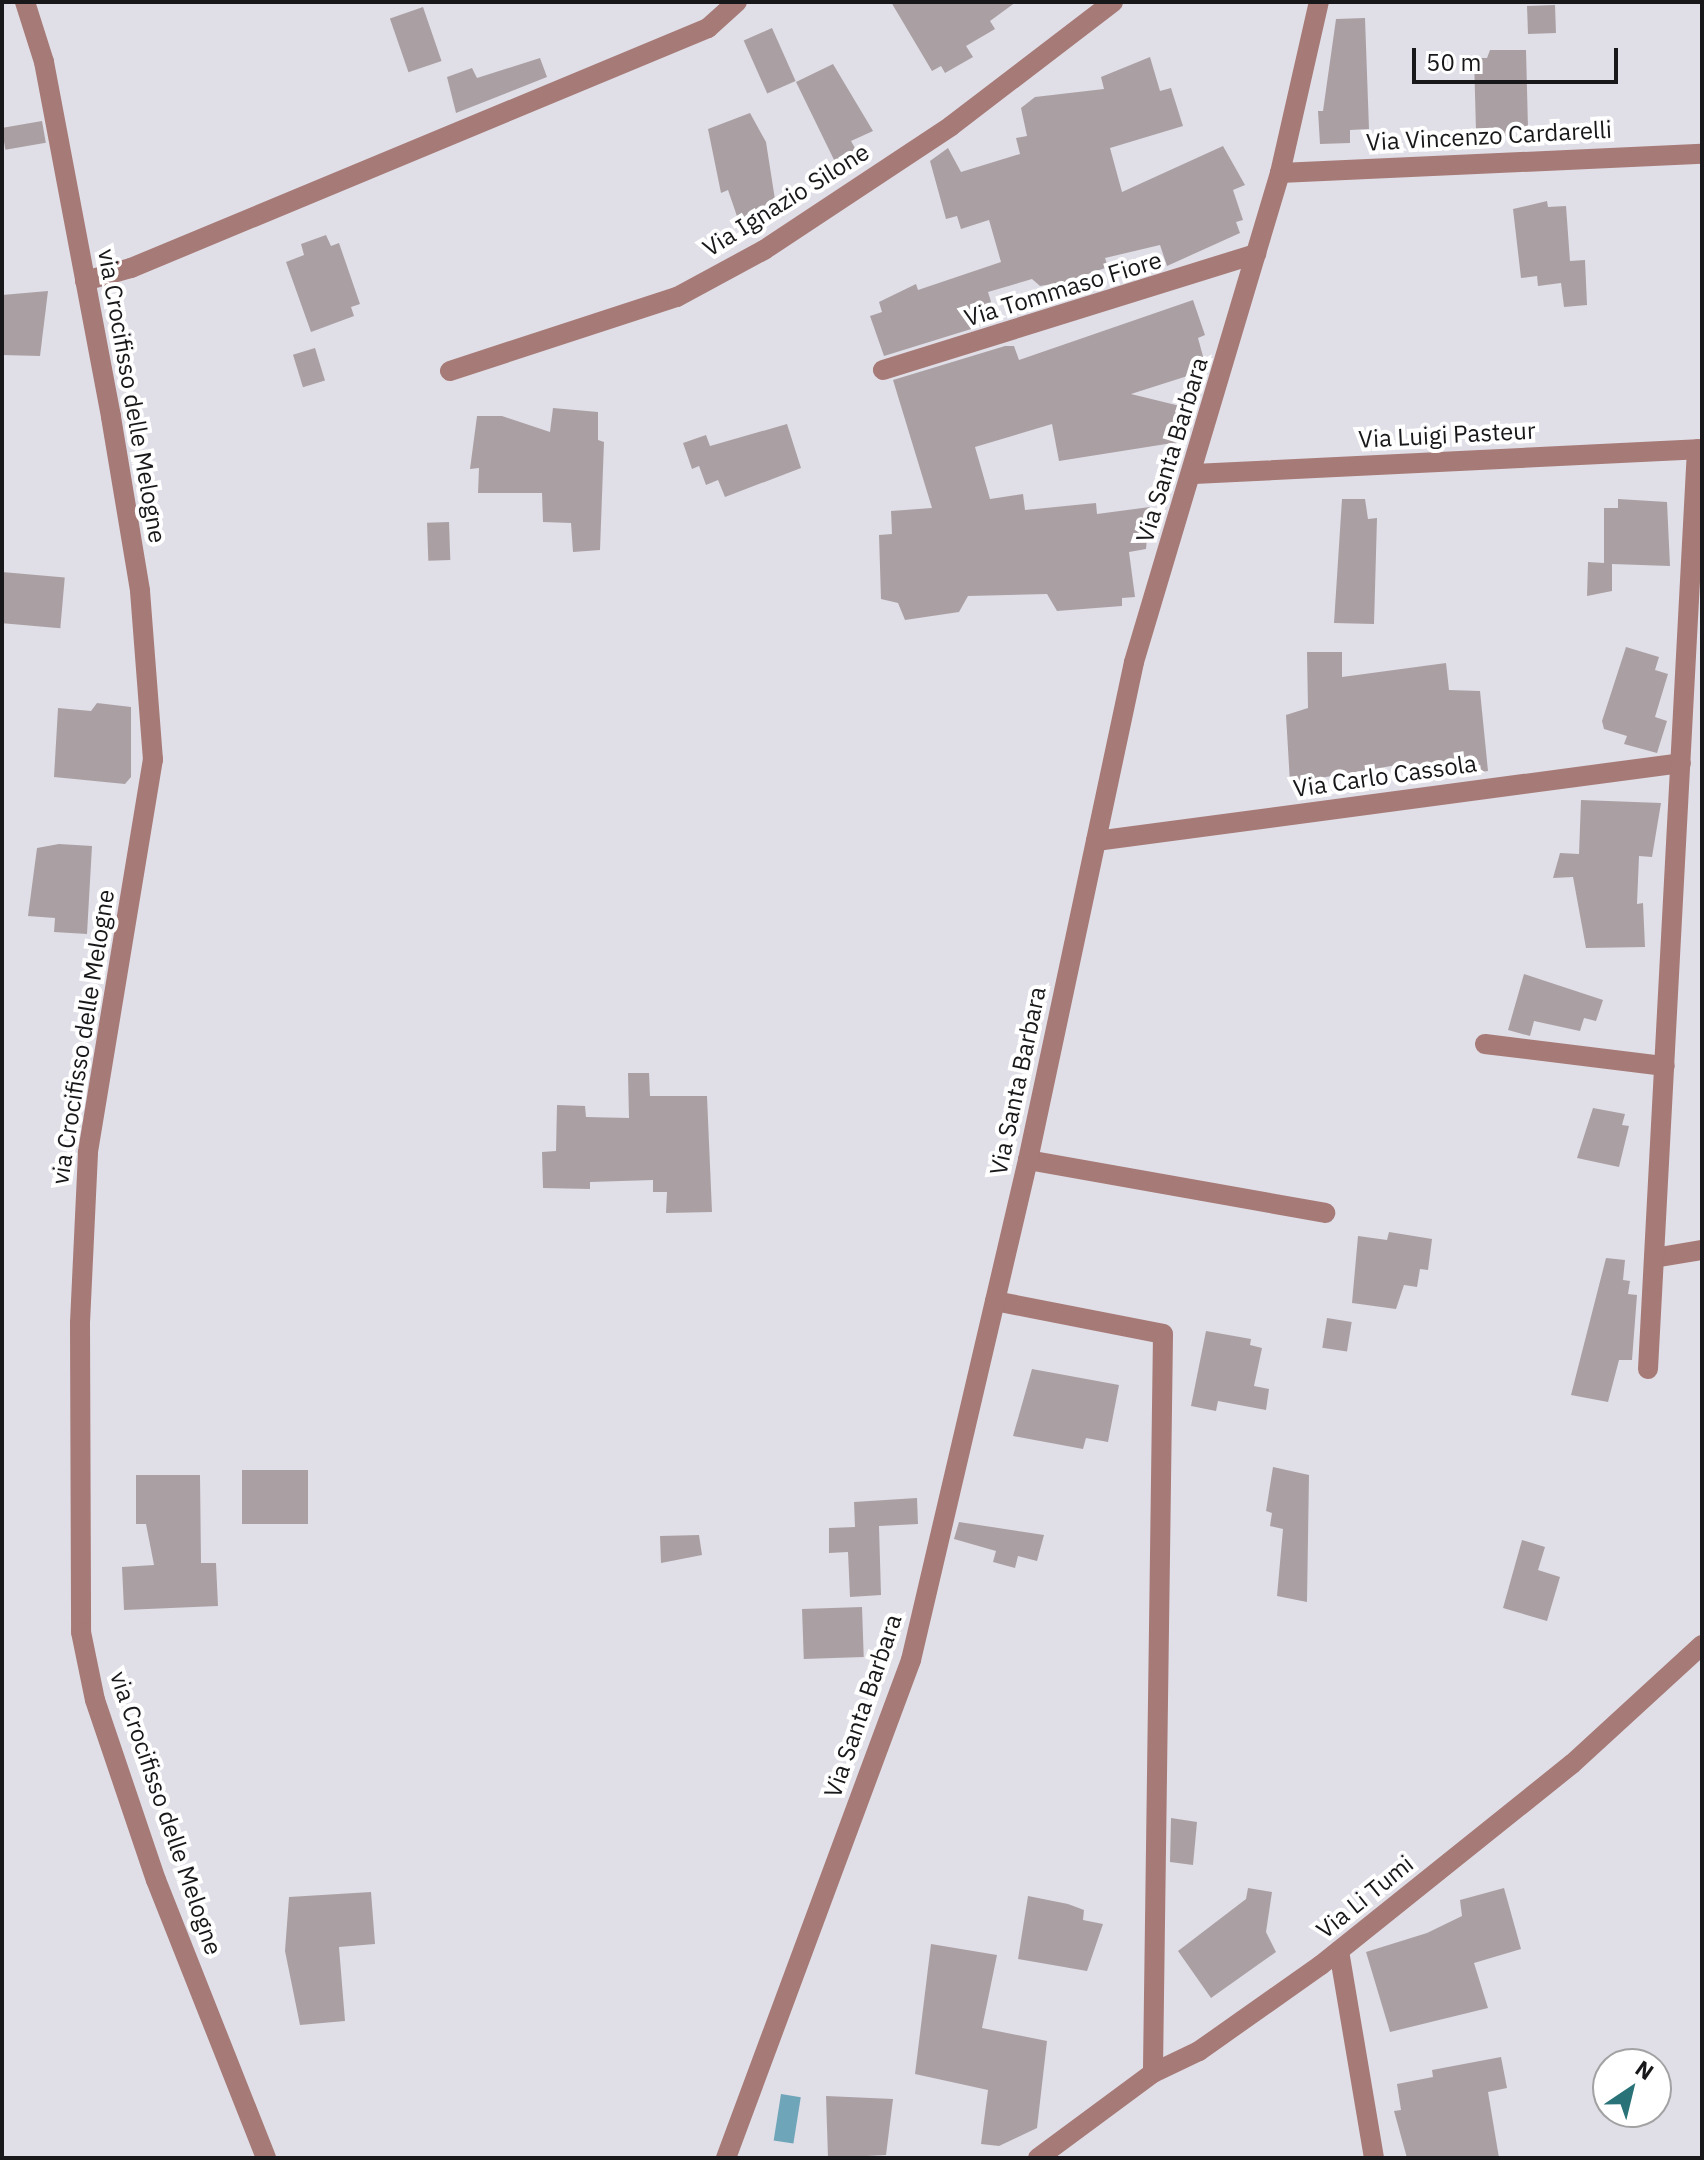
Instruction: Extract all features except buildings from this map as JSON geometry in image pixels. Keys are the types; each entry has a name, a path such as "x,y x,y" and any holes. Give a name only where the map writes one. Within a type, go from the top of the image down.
{"street":[{"name":"via Crocifisso delle Melogne","path":"25,2 44,62 140,591 153,759 88,1153 80,1323 81,1632 95,1700 156,1880 266,2158"},
{"path":"85,281 131,268 708,28 737,2"},
{"name":"Via Santa Barbara","path":"726,2158 911,1660 1028,1160 1134,662 1194,474 1280,173 1319,2"},
{"name":"Via Ignazio Silone","path":"450,371 677,297 764,250 951,126 1104,4"},
{"name":"Via Vincenzo Cardarelli","path":"1280,173 1702,154"},
{"name":"Via Tommaso Fiore","path":"883,370 1256,254"},
{"path":"1648,1369 1700,449"},
{"name":"Via Luigi Pasteur","path":"1194,474 1700,449"},
{"name":"Via Carlo Cassola","path":"1096,841 1681,763"},
{"path":"1485,1044 1665,1066"},
{"path":"1028,1160 1325,1213"},
{"path":"1654,1258 1702,1250"},
{"path":"995,1301 1163,1334 1153,2073"},
{"name":"Via Li Tumi","path":"1038,2158 1153,2073 1199,2051 1339,1951 1572,1764 1702,1645"},
{"path":"1339,1951 1374,2158"}],"water":[{"path":"781,2094 801,2097 793,2144 774,2140"}]}
